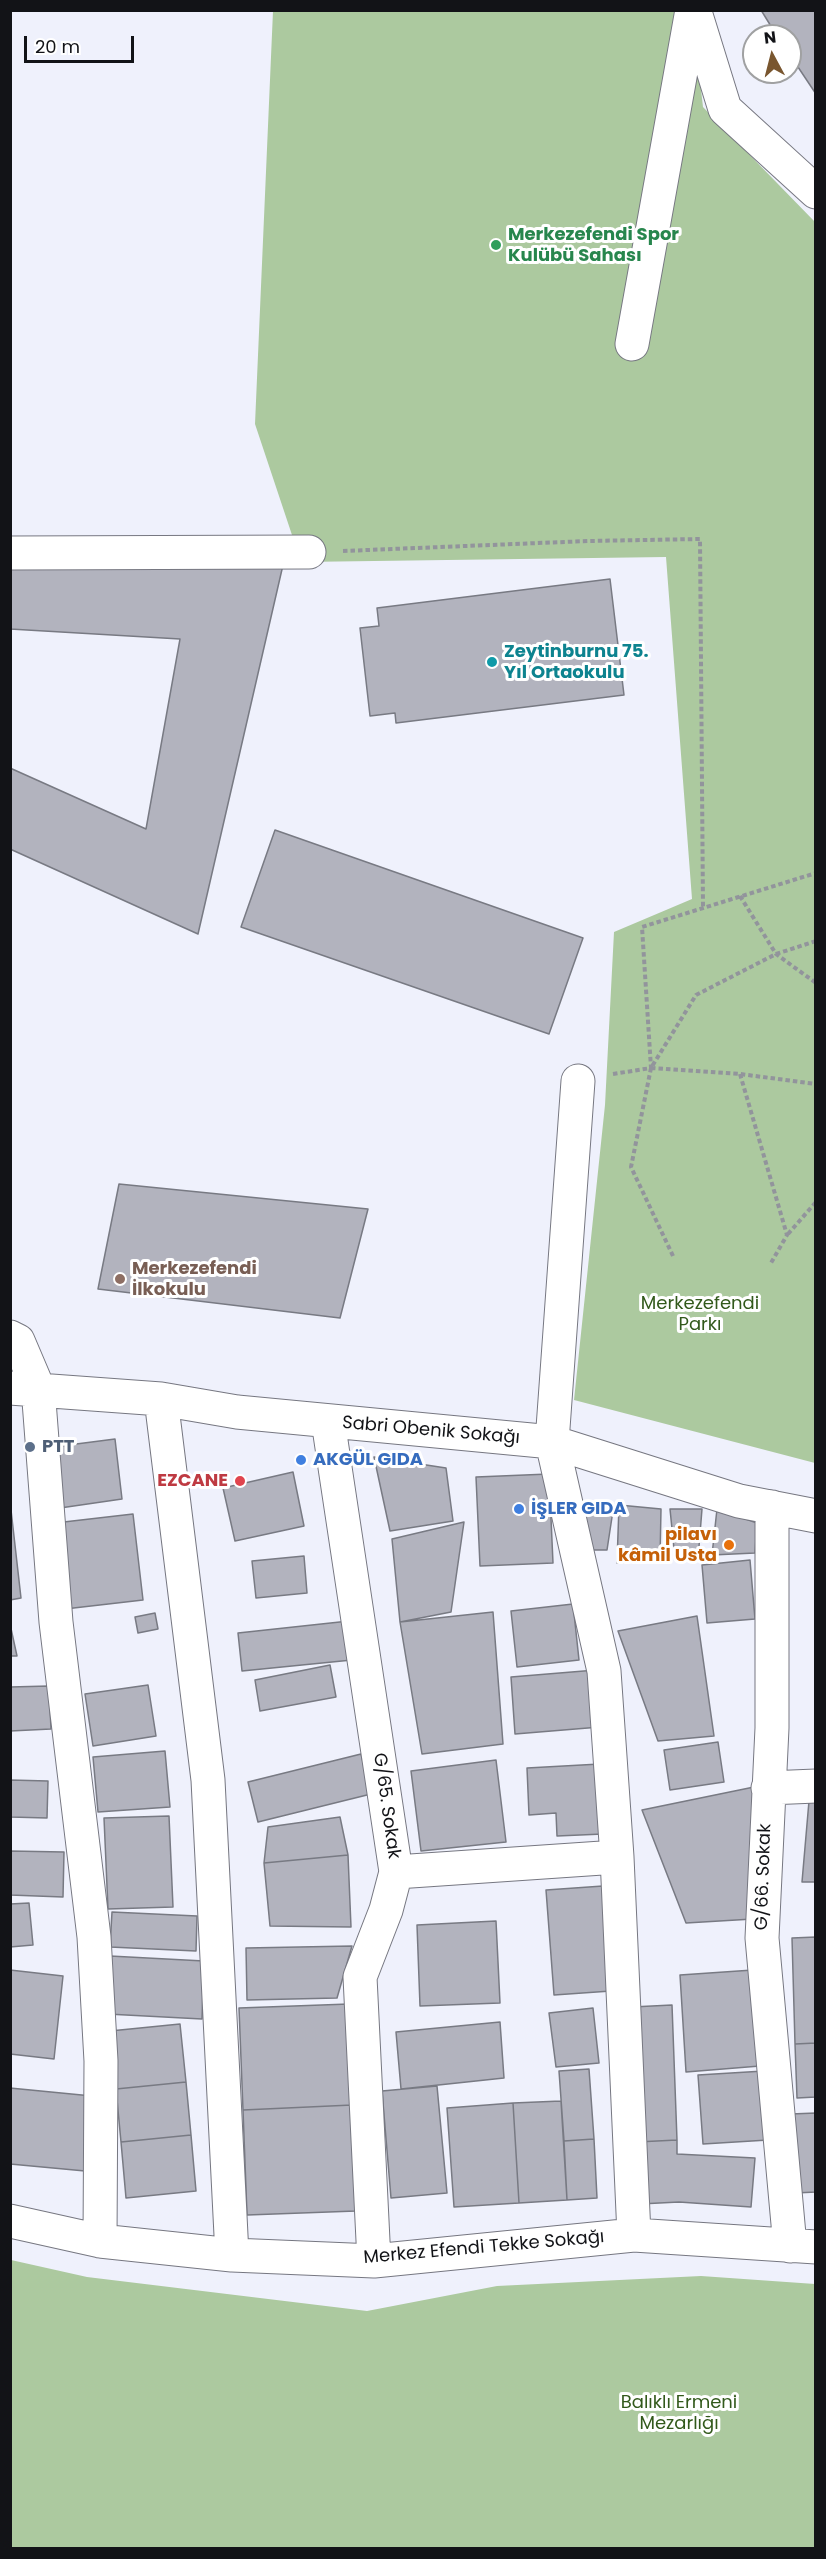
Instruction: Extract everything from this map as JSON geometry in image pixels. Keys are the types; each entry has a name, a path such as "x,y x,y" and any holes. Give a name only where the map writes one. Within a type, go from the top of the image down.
{"street":[{"path":"693,10 725,109 816,192"},
{"path":"632,344 693,10"},
{"path":"10,553 309,552"},
{"path":"578,1081 552,1442 604,1671 617,1857 634,2235"},
{"path":"10,1338 18,1341 56,1622 94,1938 101,2061 100,2241"},
{"name":"Sabri Obenik Sokağı","path":"24,1388 161,1399 237,1412 552,1442 739,1501 816,1516"},
{"path":"161,1399 208,1780 232,2255"},
{"name":"G/65. Sokak","path":"328,1421 396,1872 386,1910 360,1977 374,2260"},
{"name":"G/66. Sokak","path":"772,1507 772,1728 762,1938 803,2246"},
{"path":"768,1788 816,1786"},
{"path":"396,1872 617,1857"},
{"name":"Merkez Efendi Tekke Sokağı","path":"10,2221 100,2241 232,2255 374,2260 634,2235 803,2246"}],"path":[{"path":"309,552 700,539 703,907"},
{"path":"673,1256 631,1167 651,1068 642,927 816,873"},
{"path":"740,896 776,954 816,983"},
{"path":"651,1068 696,995 776,954 816,941"},
{"path":"578,1081 651,1068 740,1074 816,1084"},
{"path":"740,1074 787,1235"},
{"path":"771,1263 787,1235 816,1202"}],"green space":[{"name":"Merkezefendi Parkı","path":"273,11 692,11 703,107 815,222 815,1463 574,1400 605,1105 614,932 692,899 666,557 301,562 255,424"},
{"name":"Balıklı Ermeni Mezarlığı","path":"11,2260 87,2277 367,2311 497,2286 701,2276 815,2284 815,2548 11,2548"}],"building":[{"path":"761,10 816,10 816,94 802,73 802,24 770,24"},
{"path":"10,565 283,565 198,934 10,849 10,768 146,829 180,639 10,629"},
{"name":"Zeytinburnu 75. Yıl Ortaokulu","path":"610,579 624,695 396,723 395,713 370,716 360,628 379,626 377,608"},
{"path":"275,830 583,938 549,1034 241,927"},
{"path":"119,1184 368,1209 340,1318 98,1289"},
{"path":"115,1439 122,1499 60,1508 53,1447"},
{"path":"374,1457 446,1468 453,1521 390,1531"},
{"path":"293,1472 304,1526 235,1541 223,1488"},
{"path":"549,1474 553,1563 480,1566 476,1477"},
{"path":"10,1501 21,1598 10,1600"},
{"path":"614,1504 607,1550 577,1550 572,1514"},
{"path":"619,1505 661,1509 660,1560 617,1563"},
{"path":"670,1509 702,1509 698,1559 675,1559"},
{"path":"717,1509 757,1523 755,1553 712,1555"},
{"path":"133,1514 143,1600 65,1609 55,1523"},
{"path":"464,1522 451,1612 400,1622 392,1539"},
{"path":"304,1556 307,1593 256,1598 252,1561"},
{"path":"750,1560 755,1619 707,1623 702,1565"},
{"path":"573,1604 579,1660 517,1667 511,1611"},
{"path":"493,1612 503,1744 422,1754 400,1622"},
{"path":"155,1613 158,1629 138,1633 135,1617"},
{"path":"697,1616 714,1736 658,1741 618,1631"},
{"path":"349,1621 352,1660 242,1671 238,1633"},
{"path":"10,1624 17,1656 10,1656"},
{"path":"330,1665 336,1697 260,1711 255,1680"},
{"path":"596,1670 600,1727 515,1734 511,1677"},
{"path":"148,1685 156,1736 93,1746 85,1694"},
{"path":"49,1686 51,1729 10,1731 10,1687"},
{"path":"718,1742 724,1782 670,1790 664,1750"},
{"path":"165,1751 170,1807 98,1812 93,1757"},
{"path":"361,1754 371,1794 258,1822 248,1782"},
{"path":"496,1760 506,1842 421,1851 411,1771"},
{"path":"600,1764 603,1834 557,1836 556,1813 529,1815 527,1768"},
{"path":"10,1780 48,1781 47,1818 10,1817"},
{"path":"754,1787 753,1919 686,1923 642,1810"},
{"path":"816,1800 816,1882 802,1882 809,1801"},
{"path":"169,1816 173,1907 108,1909 104,1818"},
{"path":"340,1817 348,1855 264,1863 268,1827"},
{"path":"10,1851 64,1852 63,1897 10,1895"},
{"path":"348,1855 351,1927 270,1926 264,1863"},
{"path":"603,1886 611,1991 554,1995 546,1890"},
{"path":"29,1903 33,1945 10,1947 10,1904"},
{"path":"112,1912 197,1916 196,1951 110,1947"},
{"path":"496,1921 500,2003 420,2006 417,1925"},
{"path":"816,1937 816,2043 795,2044 792,1938"},
{"path":"352,1946 337,1998 247,2000 246,1948"},
{"path":"110,1956 204,1961 202,2019 107,2014"},
{"path":"10,1970 63,1976 54,2059 10,2054"},
{"path":"753,1970 760,2066 686,2072 680,1975"},
{"path":"349,2004 352,2105 243,2110 239,2008"},
{"path":"672,2005 677,2140 637,2142 632,2007"},
{"path":"593,2008 599,2063 556,2067 549,2013"},
{"path":"500,2022 504,2078 401,2089 396,2032"},
{"path":"180,2024 186,2082 116,2089 110,2031"},
{"path":"816,2043 816,2097 797,2098 795,2044"},
{"path":"589,2069 594,2139 564,2141 559,2071"},
{"path":"764,2071 768,2140 703,2144 698,2075"},
{"path":"186,2082 191,2135 121,2142 116,2089"},
{"path":"437,2086 447,2193 391,2198 382,2091"},
{"path":"10,2088 92,2096 85,2171 10,2164"},
{"path":"561,2101 567,2200 519,2203 513,2103"},
{"path":"513,2103 519,2203 454,2207 447,2108"},
{"path":"352,2105 356,2211 247,2215 243,2110"},
{"path":"816,2113 816,2192 795,2193 791,2114"},
{"path":"191,2135 196,2191 126,2198 121,2142"},
{"path":"594,2139 597,2198 567,2200 564,2141"},
{"path":"677,2140 677,2154 755,2158 751,2207 679,2202 640,2204 637,2142"}],"place":[{"name":"Merkezefendi Spor Kulübü Sahası","path":"496,245"},
{"name":"Zeytinburnu 75. Yıl Ortaokulu","path":"492,662"},
{"name":"Merkezefendi İlkokulu","path":"120,1279"},
{"name":"PTT","path":"30,1447"},
{"name":"AKGÜL GIDA","path":"301,1460"},
{"name":"EZCANE","path":"240,1481"},
{"name":"İŞLER GIDA","path":"519,1509"},
{"name":"pilavı kâmil Usta","path":"729,1545"}]}
